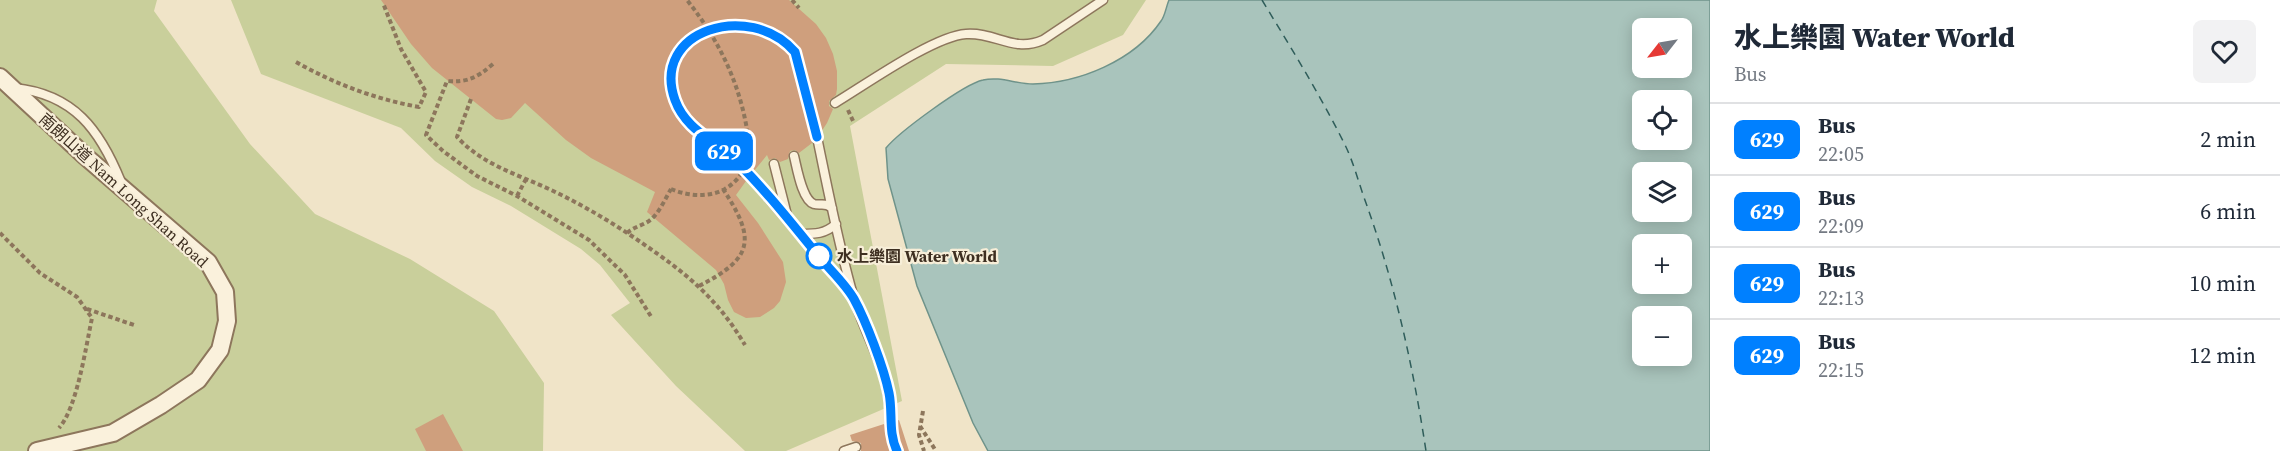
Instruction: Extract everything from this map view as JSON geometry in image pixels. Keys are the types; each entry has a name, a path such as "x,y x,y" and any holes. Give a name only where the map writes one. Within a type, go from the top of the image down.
{"street":[{"name":"南朗山道 Nam Long Shan Road","path":"5,82 124,190 208,262 225,292 227,321 220,350 198,380 113,433 38,450"}],"lane":[{"path":"835,103 944,40 965,34 977,34 1011,44 1033,44 1043,40 1104,0"},
{"path":"5,82 54,96 73,108 96,133 111,158 124,190"},
{"path":"817,137 854,298 890,393 890,422"},
{"path":"794,156 808,200 815,205 825,204 832,208"},
{"path":"774,164 788,218"},
{"path":"750,176 854,298"},
{"path":"801,234 819,234 836,224"},
{"path":"844,451 856,447"}],"path":[{"path":"627,233 637,225 651,220 671,189 709,195 723,189 742,173 749,154 750,145 741,97 718,45 687,0"},
{"path":"792,0 799,8"},
{"path":"296,62 319,75 360,92 419,107 426,92 401,49 382,3"},
{"path":"493,64 473,79 447,81 426,135 468,170 517,196 590,240 608,256 630,282 652,318"},
{"path":"471,99 457,137 483,160 578,203 670,262 699,286 720,308 745,345"},
{"path":"517,196 526,179"},
{"path":"699,286 729,269 742,252 745,230 742,219 723,189"},
{"path":"0,233 40,273 77,297 92,318 83,364 66,421 38,450"},
{"path":"85,309 134,325"},
{"path":"923,411 919,424 924,451"},
{"path":"919,424 936,451"}],"green space":[{"path":"0,0 157,0 154,11 250,144 315,214 410,259 494,311 544,383 543,451 0,451"},
{"name":"水上樂園 Water World","path":"231,0 1146,0 1123,35 1053,66 946,64 850,126 902,401 786,451 745,451 676,386 611,315 630,303 600,265 581,249 511,206 472,187 435,161 401,128 261,74"}],"water":[{"path":"1169,0 1710,0 1710,451 988,451 973,423 917,286 888,179 886,148 932,110 974,83 996,79 1027,84 1051,83 1087,74 1121,58 1136,48 1162,19"}],"building":[{"path":"381,0 789,0 816,24 826,38 837,71 837,89 836,95 829,101 829,106 833,109 827,123 821,132 812,133 812,143 799,153 795,150 790,151 788,159 780,162 775,158 769,160 767,155 754,171 745,172 746,181 736,195 758,223 783,262 786,282 780,301 760,317 746,318 734,312 724,284 716,270 647,212 655,192 591,158 566,140 525,103 511,118 496,119 432,68 411,44"},
{"path":"443,414 463,451 426,451 415,429"},
{"path":"899,420 909,451 861,451 861,443 852,441 850,435 884,424 888,428 893,428"}],"ferry route":[{"path":"1262,0 1316,91 1352,160 1394,295 1409,357 1426,451"}],"bus line":[{"name":"629","path":"817,137 795,52 788,40 768,22 742,15 715,18 692,32 683,43 672,70 674,98 680,111 688,123 711,139 769,195 854,298 890,393 891,436 897,451"}],"place":[{"name":"水上樂園 Water World","path":"819,256"}]}
